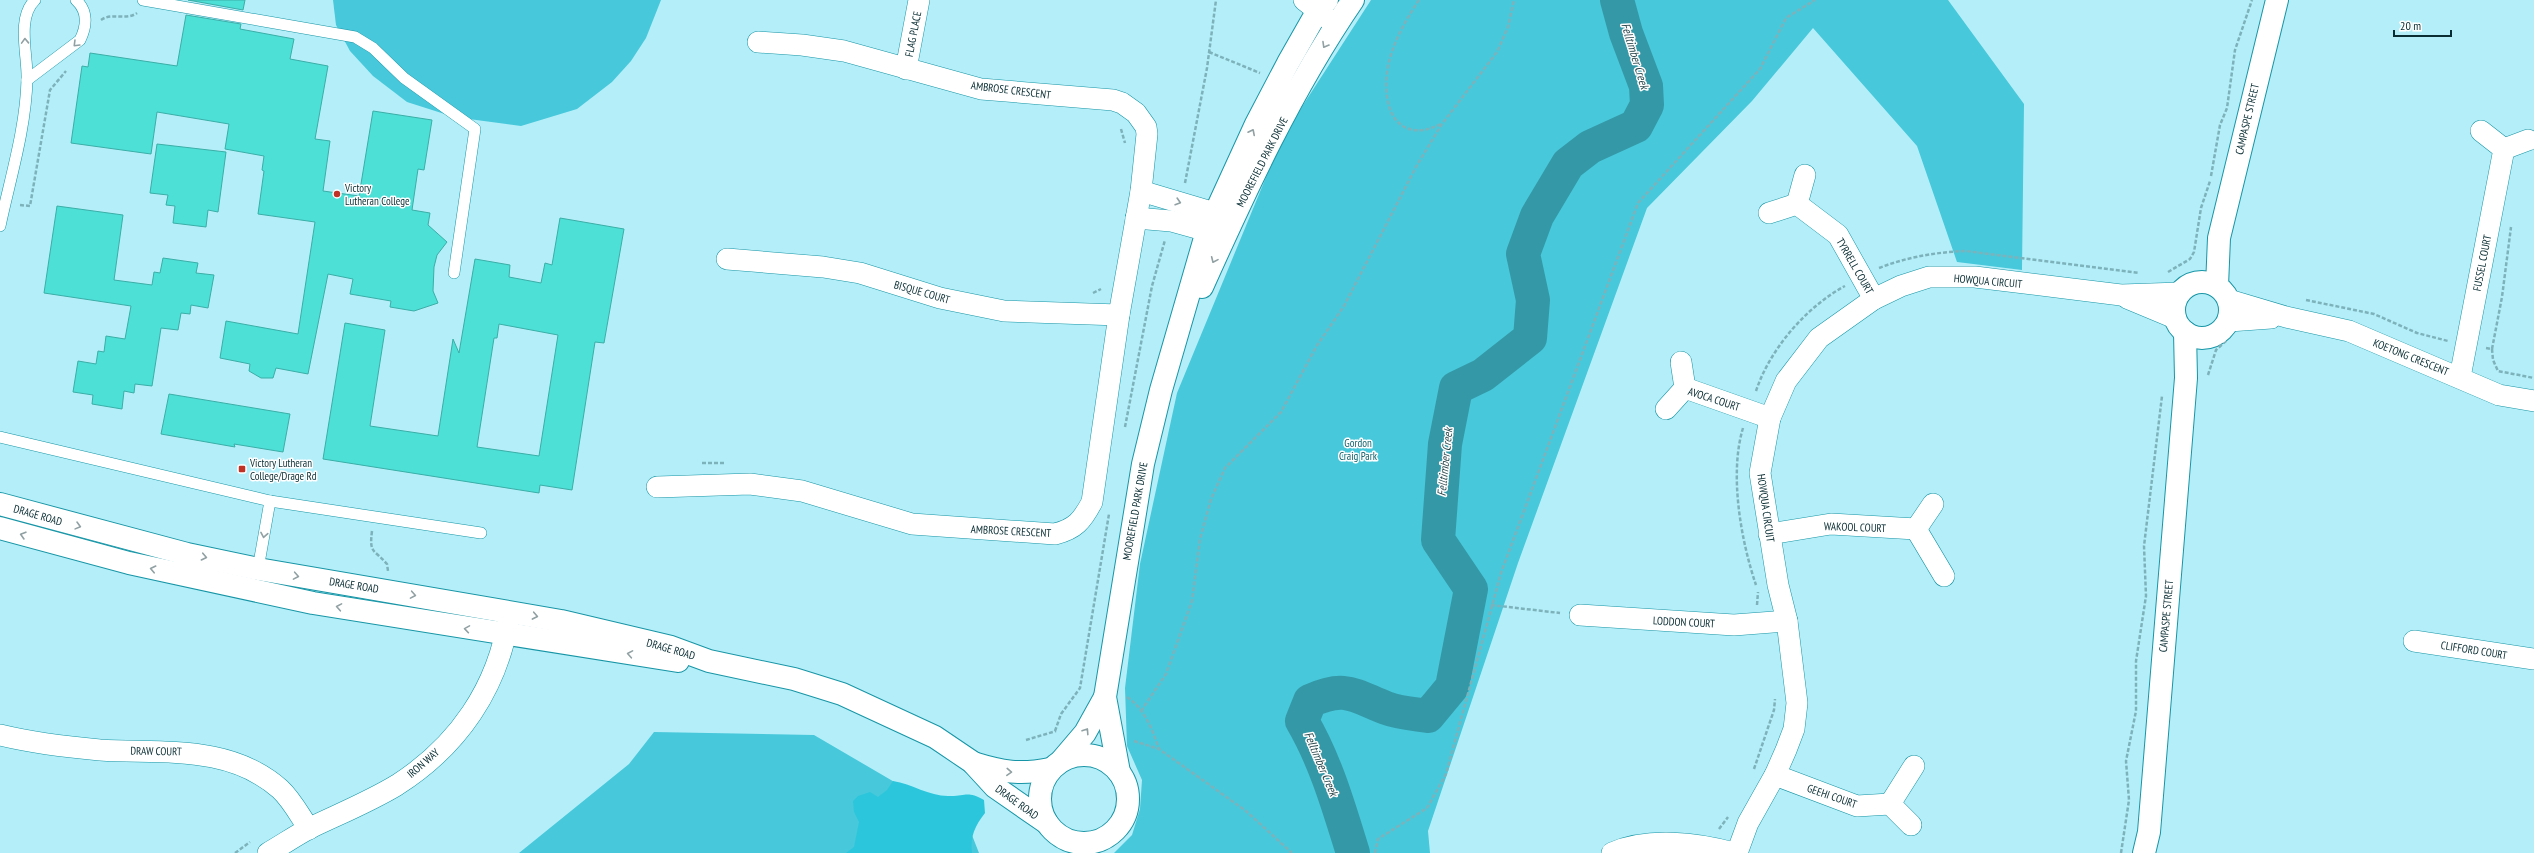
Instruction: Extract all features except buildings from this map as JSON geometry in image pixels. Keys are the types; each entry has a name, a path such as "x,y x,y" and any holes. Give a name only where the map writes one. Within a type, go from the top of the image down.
{"street":[{"name":"FLAG PLACE","path":"906,69 919,0"},
{"name":"MOOREFIELD PARK DRIVE","path":"1217,224 1245,191 1336,25 1353,0"},
{"name":"CAMPASPE STREET","path":"2186,288 2219,238 2277,0"},
{"name":"MOOREFIELD PARK DRIVE","path":"1105,697 1143,464 1178,327 1195,302 1235,167 1280,82 1316,4"},
{"path":"1316,4 1336,25"},
{"name":"AMBROSE CRESCENT","path":"657,487 750,484 802,491 912,524 1054,534 1076,527 1084,518 1092,502 1120,307 1141,191 1146,127 1136,113 1122,102 981,89 844,51 802,45 758,42"},
{"path":"2481,131 2504,149 2528,140"},
{"name":"FUSSEL COURT","path":"2460,377 2504,149"},
{"path":"1769,213 1797,204 1805,175"},
{"path":"1141,191 1179,202 1217,224"},
{"name":"TYRRELL COURT","path":"1797,204 1838,236 1874,299"},
{"path":"1136,218 1217,224"},
{"name":"CAMPASPE STREET","path":"2219,238 2230,306"},
{"name":"BISQUE COURT","path":"727,259 823,267 860,273 940,298 1004,311 1120,307"},
{"name":"HOWQUA CIRCUIT","path":"1737,853 1748,823 1775,775 1794,729 1797,703 1787,621 1760,473 1770,418 1786,381 1819,338 1874,299 1901,286 1929,277 1975,277 2121,295 2186,288"},
{"path":"2210,282 2230,306 2224,328 2210,337 2193,337 2180,325 2174,310 2186,288 2210,282"},
{"name":"HOWQUA CIRCUIT","path":"2121,295 2180,325"},
{"name":"KOETONG CRESCENT","path":"2230,306 2349,331 2499,394 2534,401"},
{"name":"CAMPASPE STREET","path":"2180,325 2197,378"},
{"name":"CAMPASPE STREET","path":"2144,853 2149,832 2197,378 2210,337"},
{"path":"1681,362 1685,388"},
{"name":"AVOCA COURT","path":"1666,409 1685,388 1770,418"},
{"name":"DRAGE ROAD","path":"0,504 124,538 258,569 509,612 671,647 709,661 794,679 842,694 935,737 972,762 995,787 1050,827"},
{"path":"1933,504 1916,529 1944,576"},
{"name":"WAKOOL COURT","path":"1770,534 1831,524 1916,529"},
{"name":"DRAGE ROAD","path":"0,528 129,563 313,603 668,661 709,661"},
{"path":"232,586 258,569"},
{"name":"IRON WAY","path":"260,847 309,829 397,785 437,751 458,730 482,699 494,675 506,635 509,612"},
{"name":"LODDON COURT","path":"1580,615 1697,623 1756,623 1787,621"},
{"name":"CLIFFORD COURT","path":"2414,641 2534,659"},
{"path":"1105,697 1115,739 1119,772"},
{"path":"1057,853 1050,827 1039,801 1040,790 1056,764 1085,733 1105,697"},
{"name":"DRAW COURT","path":"0,735 78,748 183,751 234,762 262,776 280,790 309,829"},
{"path":"1050,827 1065,838 1078,842 1092,842 1100,845 1115,830 1122,820 1127,808 1128,796 1125,783 1119,772 1108,761 1093,755 1077,755 1056,764"},
{"name":"DRAGE ROAD","path":"972,762 1001,772 1034,772 1056,764"},
{"path":"1911,825 1890,804 1914,766"},
{"name":"GEEHI COURT","path":"1775,775 1857,806 1890,804"},
{"path":"1612,853 1623,848 1658,843 1709,846 1734,853"}],"lane":[{"path":"0,226 20,126 27,80 25,16 35,0"},
{"path":"27,80 80,40 84,32 85,16 76,0"},
{"path":"145,0 355,37 373,48 404,78 475,129 454,273"},
{"path":"0,437 270,501 481,533"},
{"path":"258,569 270,501"}],"path":[{"path":"99,22 110,16 132,16 138,12 145,12 145,0"},
{"path":"1179,202 1185,185 1209,52 1216,0"},
{"path":"1419,0 1409,15 1390,60 1387,104 1395,119 1406,128 1424,130 1442,124"},
{"path":"1141,711 1166,674 1192,601 1200,539 1211,499 1225,468 1281,412 1316,347 1344,306 1413,172 1442,124 1497,52 1508,27 1514,0"},
{"path":"1375,853 1378,839 1427,808 1446,774 1501,573 1638,203 1760,69 1786,18 1815,0"},
{"path":"1209,52 1280,82"},
{"path":"5,202 30,206 50,90 68,69"},
{"path":"1119,125 1125,146"},
{"path":"1125,428 1148,304 1171,221"},
{"path":"2511,223 2504,284 2492,349 2493,360 2498,371 2534,378"},
{"path":"1756,623 1758,593 1744,535 1738,493 1739,452 1742,431 1758,384 1770,363 1799,322 1831,294 1861,276 1896,261 1938,252 1966,251 2144,274"},
{"path":"1104,283 1101,289 1120,307 1148,304"},
{"path":"2302,299 2352,308 2374,314 2437,339 2466,343 2492,349"},
{"path":"2197,378 2220,345 2241,332 2230,306"},
{"path":"702,463 729,463"},
{"path":"1055,731 1061,714 1080,688 1110,505"},
{"path":"374,516 370,547 372,552 387,564 387,576"},
{"path":"1084,518 1094,525 1106,529"},
{"path":"1491,605 1580,615"},
{"path":"1752,774 1772,716 1776,695"},
{"path":"1115,739 1141,743 1159,749 1246,811 1292,853"},
{"path":"1709,846 1732,812"},
{"path":"235,853 260,847"}],"green space":[{"path":"333,0 661,0 646,38 631,61 612,82 577,109 521,126 454,117 407,102 373,76 350,51 336,25"},
{"name":"Gordon Craig Park","path":"1371,0 1948,0 2024,104 2022,270 1957,262 1917,146 1813,28 1752,101 1647,208 1518,563 1428,831 1430,853 1114,853 1132,835 1140,809 1142,780 1127,746 1125,688 1140,564 1177,393 1283,136"},
{"path":"654,732 814,735 968,825 979,853 519,853 629,764"}],"shaded area":[{"path":"893,781 934,794 948,796 973,795 984,800 985,813 978,822 974,832 972,853 846,853 854,847 859,822 854,812 853,801 858,796 870,792 878,797 887,790"}],"waterway":[{"name":"Felltimber Creek","path":"1353,853 1325,769 1311,737 1302,721 1310,701 1322,696 1341,693 1357,696 1391,710 1428,716 1452,687 1471,589 1438,540 1445,444 1456,388 1483,375 1530,338 1533,300 1523,254 1537,216 1568,164 1590,147 1636,126 1647,105 1646,86 1626,33 1617,0"}],"place":[{"name":"Victory Lutheran College","path":"337,194"},
{"name":"Victory Lutheran College/Drage Rd","path":"242,469"}]}
